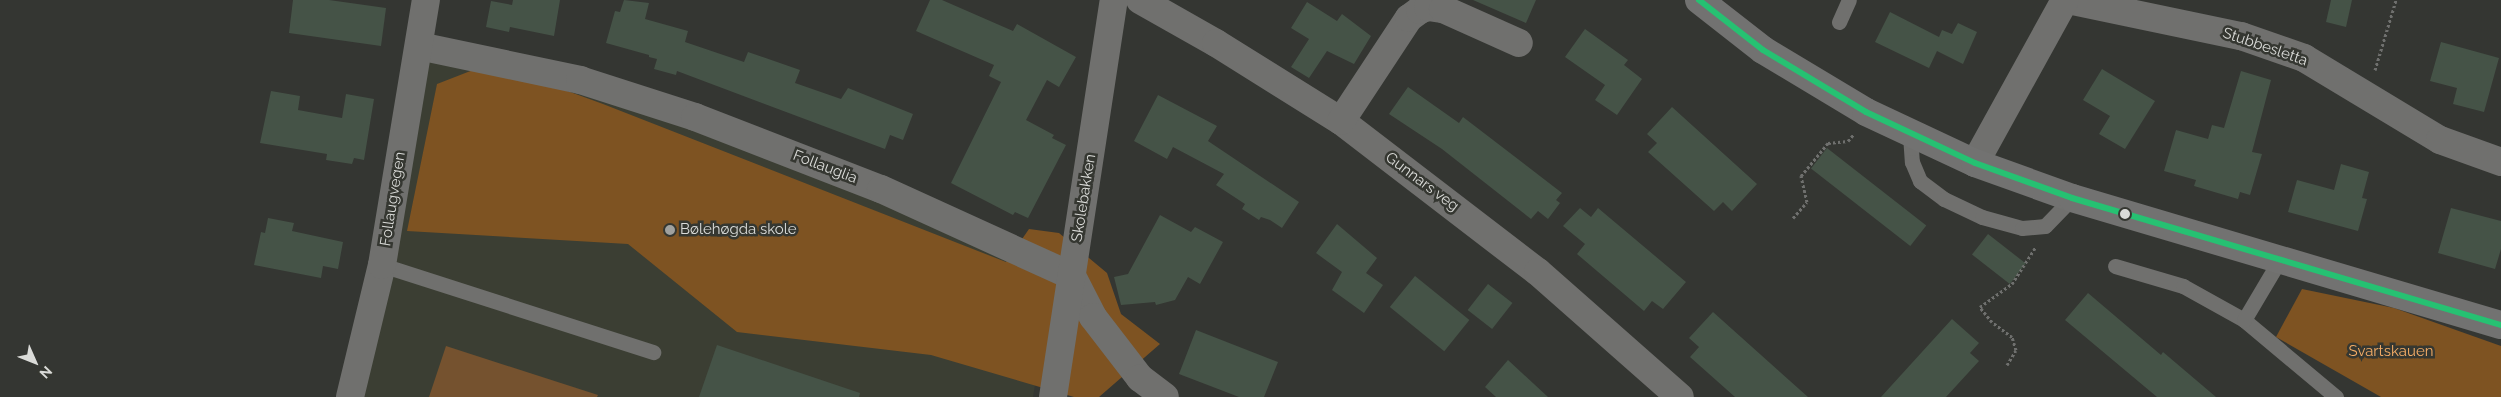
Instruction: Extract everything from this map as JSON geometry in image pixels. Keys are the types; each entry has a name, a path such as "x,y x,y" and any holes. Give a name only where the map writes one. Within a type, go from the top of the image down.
{"street":[{"name":"Follaugvegen","path":"350,397 382,265 426,0"},
{"name":"Skolebakken","path":"1053,397 1114,0"},
{"name":"Gunnars veg","path":"1140,0 1216,43 1341,121 1538,272 1680,397"},
{"path":"1700,0 1764,50 1866,112 1910,136 1975,163 2072,198 2280,261 2501,324"},
{"name":"Stubbesletta","path":"1975,163 2066,0 2241,36 2304,58 2368,94 2440,140 2501,162"},
{"path":"1341,121 1409,9 1428,7 1443,9 1519,43"},
{"name":"Follauglia","path":"419,46 580,80 695,116 881,189 1072,276"},
{"path":"1072,276 1093,317 1122,355 1155,392 1165,397"}],"lane":[{"path":"1839,22 1849,0"},
{"path":"1910,136 1912,162 1920,180 1944,199 1982,217 2022,228 2045,226 2072,198"},
{"path":"2244,320 2280,261"},
{"path":"382,265 653,352"},
{"path":"2115,266 2183,286 2244,320 2336,397"}],"path":[{"path":"2368,94 2396,0"},
{"path":"1793,218 1807,202 1801,176 1828,143 1848,141 1866,112"},
{"path":"2007,365 2016,350 2012,337 1992,322 1980,307 2012,284 2028,261"}],"shaded area":[{"name":"Bølehøgda skole","path":"419,46 695,117 1026,270 1049,299 1033,397 346,397"},
{"path":"446,346 598,395 597,397 429,397"}],"green space":[{"path":"491,63 603,104 1006,262 1029,229 1059,233 1107,273 1121,314 1160,344 1099,397 1074,397 931,355 737,332 628,244 407,231 437,84"},
{"name":"Svartskauen","path":"2302,289 2394,308 2501,346 2501,397 2381,397 2276,337"}],"building":[{"path":"293,0 329,0 386,8 381,46 289,33"},
{"path":"513,0 560,0 554,36 510,27 509,32 486,27 491,1 512,5"},
{"path":"624,0 649,3 645,19 688,31 685,42 744,62 748,52 800,70 795,83 841,99 848,88 913,114 903,140 890,135 885,149 677,71 676,75 654,69 657,59 606,43 615,11 620,12"},
{"path":"930,0 942,0 1013,31 1017,24 1076,57 1059,87 1047,80 1026,120 1054,135 1052,138 1066,145 1028,218 1015,212 1013,215 951,183 1001,82 989,76 994,65 916,31"},
{"path":"1473,0 1536,0 1526,23"},
{"path":"2331,0 2352,0 2346,27 2326,22"},
{"path":"1307,2 1337,21 1342,14 1371,36 1354,64 1327,51 1309,78 1291,67 1309,39 1291,28"},
{"path":"1890,12 1939,37 1942,30 1952,34 1958,23 1977,32 1963,64 1937,51 1929,68 1875,42"},
{"path":"1585,29 1628,60 1624,65 1642,79 1617,115 1595,100 1605,85 1565,57"},
{"path":"2441,42 2499,58 2484,112 2453,104 2457,88 2430,81"},
{"path":"2102,69 2155,101 2125,149 2099,134 2110,116 2083,100"},
{"path":"2241,71 2271,80 2252,152 2262,154 2250,195 2240,192 2238,199 2194,186 2196,180 2164,171 2176,130 2208,139 2212,125 2224,128"},
{"path":"1408,87 1459,123 1463,117 1562,193 1556,200 1560,203 1548,219 1538,211 1531,219 1442,149 1389,114"},
{"path":"271,91 300,96 298,110 342,118 346,94 374,99 364,160 354,158 352,164 326,160 327,154 260,143"},
{"path":"1158,95 1217,126 1208,141 1299,202 1282,228 1270,220 1261,217 1259,220 1242,209 1245,204 1216,185 1224,174 1173,147 1167,159 1134,141"},
{"path":"1672,107 1757,184 1732,211 1723,202 1714,211 1648,152 1657,143 1647,134"},
{"path":"1827,148 1926,226 1910,246 1811,168"},
{"path":"2341,164 2369,172 2362,198 2367,199 2358,231 2288,212 2297,180 2334,190"},
{"path":"1580,208 1591,217 1598,208 1686,282 1663,309 1652,301 1644,311 1577,254 1585,244 1563,226"},
{"path":"2451,208 2501,221 2501,249 2495,269 2438,253"},
{"path":"1160,215 1191,232 1195,227 1223,242 1200,284 1188,277 1175,300 1156,305 1155,302 1121,305 1114,277 1128,274"},
{"path":"268,218 294,223 292,231 343,242 338,269 323,266 321,278 254,265 261,232 265,233"},
{"path":"1337,224 1377,258 1366,273 1383,285 1364,313 1332,290 1342,272 1316,253"},
{"path":"1988,234 2026,264 2010,284 1972,254"},
{"path":"1415,276 1469,320 1444,351 1390,307"},
{"path":"1488,284 1512,303 1492,329 1468,310"},
{"path":"2088,293 2161,355 2163,352 2216,397 2157,397 2065,320"},
{"path":"1713,312 1808,397 1735,397 1690,357 1699,347 1689,338"},
{"path":"1952,319 1979,343 1970,353 1979,361 1946,397 1881,397"},
{"path":"1196,330 1278,362 1264,397 1239,397 1179,374"},
{"path":"717,345 860,393 859,397 699,397"},
{"path":"1508,360 1548,397 1496,397 1485,387"}],"transit line":[{"path":"1699,0 1763,50 1866,112 1975,163 2072,198 2501,325"}],"place":[{"name":"Bølehøgda skole","path":"670,230"}]}
